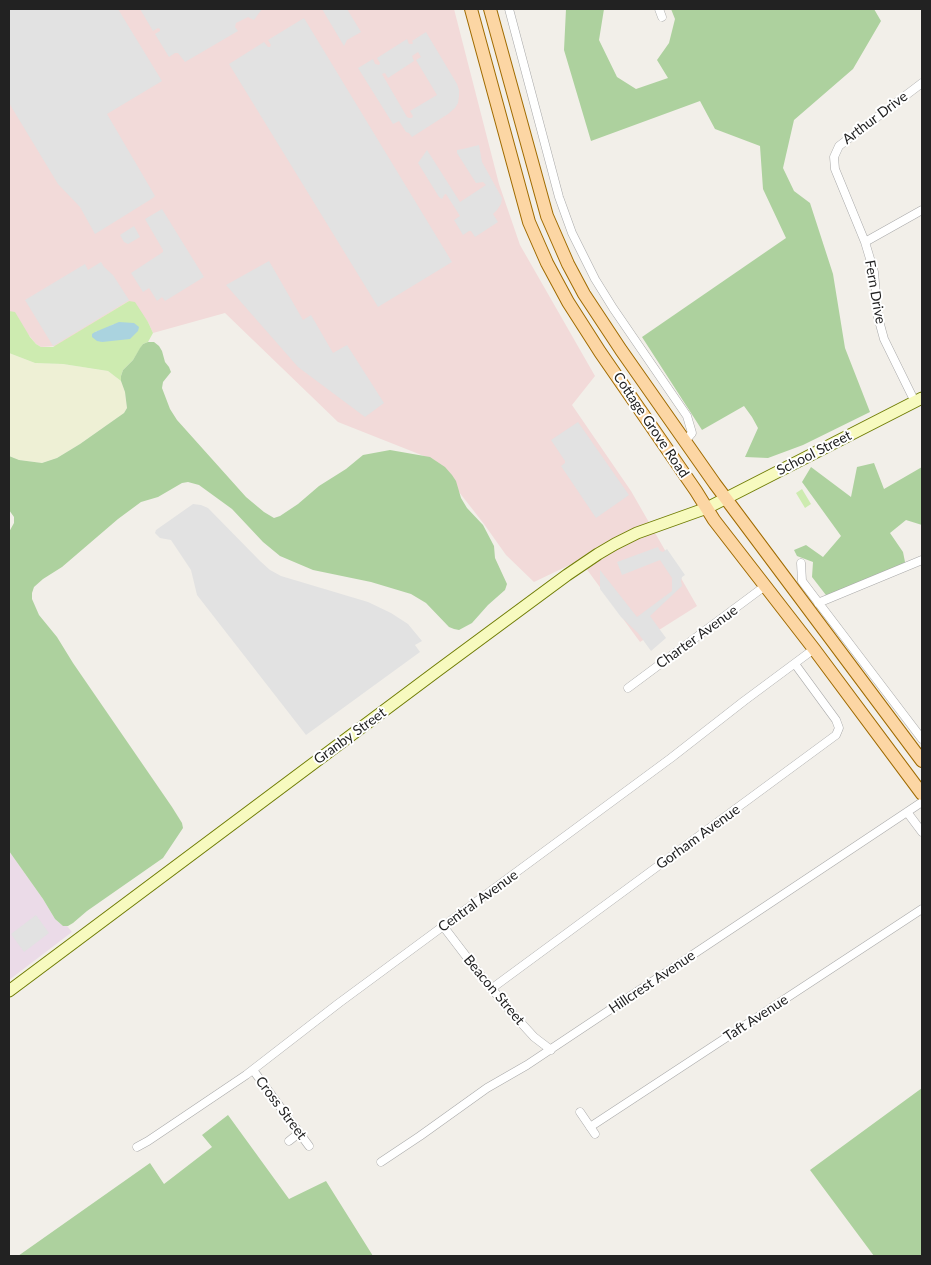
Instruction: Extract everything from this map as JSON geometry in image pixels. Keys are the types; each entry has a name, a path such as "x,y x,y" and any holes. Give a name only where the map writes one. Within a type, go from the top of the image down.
{"main road":[{"name":"Cottage Grove Road","path":"471,9 529,222 547,263 568,302 714,520 814,649 922,794"},
{"name":"Cottage Grove Road","path":"490,9 547,216 568,264 584,294 620,350 725,498 922,761"},
{"path":"529,222 547,216"},
{"name":"School Street","path":"707,508 919,400"},
{"name":"Granby Street","path":"9,991 363,726 591,559 637,533 707,508"}],"street":[{"name":"Cottage Grove Road","path":"509,9 559,197 574,238 595,279 634,340 688,416 692,433 685,441"},
{"path":"659,9 662,17"},
{"name":"Arthur Drive","path":"865,242 835,169 834,157 839,146 922,82"},
{"path":"521,124 539,120"},
{"name":"Fern Drive","path":"919,400 884,339 878,316 874,272 865,242 922,210"},
{"name":"Cottage Grove Road","path":"620,350 634,340"},
{"path":"818,603 922,560"},
{"path":"801,563 802,581 922,738"},
{"name":"Charter Avenue","path":"628,688 766,586"},
{"name":"Central Avenue","path":"138,1147 252,1070 316,1020 671,758 814,649"},
{"name":"Gorham Avenue","path":"491,989 836,735 839,729 836,720 795,664"},
{"name":"Hillcrest Avenue","path":"381,1162 487,1088 551,1050 922,802"},
{"path":"908,812 922,832"},
{"name":"Taft Avenue","path":"580,1112 593,1131 922,909"},
{"name":"Beacon Street","path":"443,926 491,989 529,1032 551,1050"},
{"name":"Cross Street","path":"252,1070 309,1146"},
{"path":"289,1141 299,1133"}],"shaded area":[{"path":"9,9 454,9 499,184 520,245 595,376 572,405 631,491 697,606 640,642 580,560 534,582 506,555 434,460 338,422 225,313 153,333 148,322 129,301 56,346 41,347 36,344 9,311"},
{"path":"9,9 118,9 162,81 107,114 155,196 95,234 80,207 58,184 9,103"},
{"path":"140,9 262,9 254,20 248,17 236,23 235,27 238,31 185,62 178,53 169,57 155,34 160,29 158,28 153,31"},
{"path":"322,9 347,9 361,32 347,40 344,46"},
{"path":"304,18 452,262 378,307 229,64 264,42 270,47 271,45 268,40"},
{"path":"426,32 457,84 459,96 455,108 412,137 406,132 399,121 393,124 358,68 373,59 375,64 379,65 380,63 377,58 407,39 409,44 413,43 412,41","holes":["418,52 421,57 416,60 437,95 410,111 413,116 409,118 382,74 385,73 388,78 414,61 412,56"]},
{"path":"479,145 482,162 502,198 501,204 493,214 498,222 475,237 471,231 463,235 454,220 460,216 446,194 442,199 439,197 418,163 427,150 460,202 486,185 483,182 476,183 457,150"},
{"path":"162,209 204,277 165,301 162,297 157,301 149,288 143,292 131,273 163,252 145,219"},
{"path":"134,226 140,237 128,244 124,242 120,235"},
{"path":"269,261 303,320 311,315 333,353 347,345 384,403 365,417 298,367 226,285"},
{"path":"101,262 113,275 129,300 53,346 25,300 85,264 88,270"},
{"path":"578,422 629,495 596,518 561,466 565,461 551,440"},
{"path":"193,504 208,508 270,570 281,576 368,602 408,624 422,641 415,645 420,652 306,735 197,595 191,570 171,540 160,538 155,533 156,530"},
{"path":"658,547 663,552 667,549 685,575 682,577 682,586 650,616 666,638 651,651 638,633 621,617 600,589 600,570 637,617 672,591 672,578 660,560 622,575 617,562"},
{"path":"9,851 55,919 63,926 67,926 72,932 9,980"},
{"path":"36,915 49,933 24,952 11,934"}],"green space":[{"path":"566,9 604,9 599,40 617,77 636,89 668,78 657,60 669,43 675,19 671,9 874,9 881,21 853,69 794,120 783,168 794,191 810,203 833,274 845,348 870,412 803,445 768,458 745,457 758,428 744,406 702,430 642,337 786,238 763,189 760,146 715,129 700,101 591,141 564,50"},
{"path":"129,301 135,302 153,333 148,342 143,344 133,360 123,370 121,381 108,371 63,364 35,363 9,353 9,311 15,312 36,344 41,347 53,347","holes":["114,324 102,342 95,332"]},
{"path":"154,342 159,346 171,372 163,382 162,388 170,409 177,420 246,497 264,512 274,518 280,516 363,455 390,450 430,457 445,467 452,475 467,508 483,525 494,546 495,558 507,584 505,590 472,623 459,630 449,627 426,603 411,594 371,582 313,570 280,556 263,542 232,509 199,485 188,482 182,483 158,497 141,502 118,519 62,567 34,587 32,599 39,615 57,637 172,807 183,828 163,858 87,911 73,923 63,926 55,919 9,851 9,532 14,523 14,517 9,510 9,456 19,460 42,463 57,458 124,413 127,408 125,392 121,381 123,370 133,360 143,344"},
{"path":"9,353 35,363 63,364 108,371 121,381 125,392 127,408 124,413 57,458 42,463 19,460 9,456"},
{"path":"874,463 884,489 922,467 922,525 906,520 890,533 903,552 906,567 829,599 812,577 813,562 797,556 794,550 806,545 823,557 841,536 802,482 811,467 851,497 857,467"},
{"path":"802,489 811,504 805,508 796,493"},
{"path":"922,1088 922,1256 874,1256 810,1170"},
{"path":"228,1115 289,1199 326,1181 373,1256 18,1256 150,1163 164,1184 212,1147 202,1135"}],"water":[{"path":"119,322 134,323 139,327 138,331 130,339 102,342 92,337 92,334 95,332"}]}
